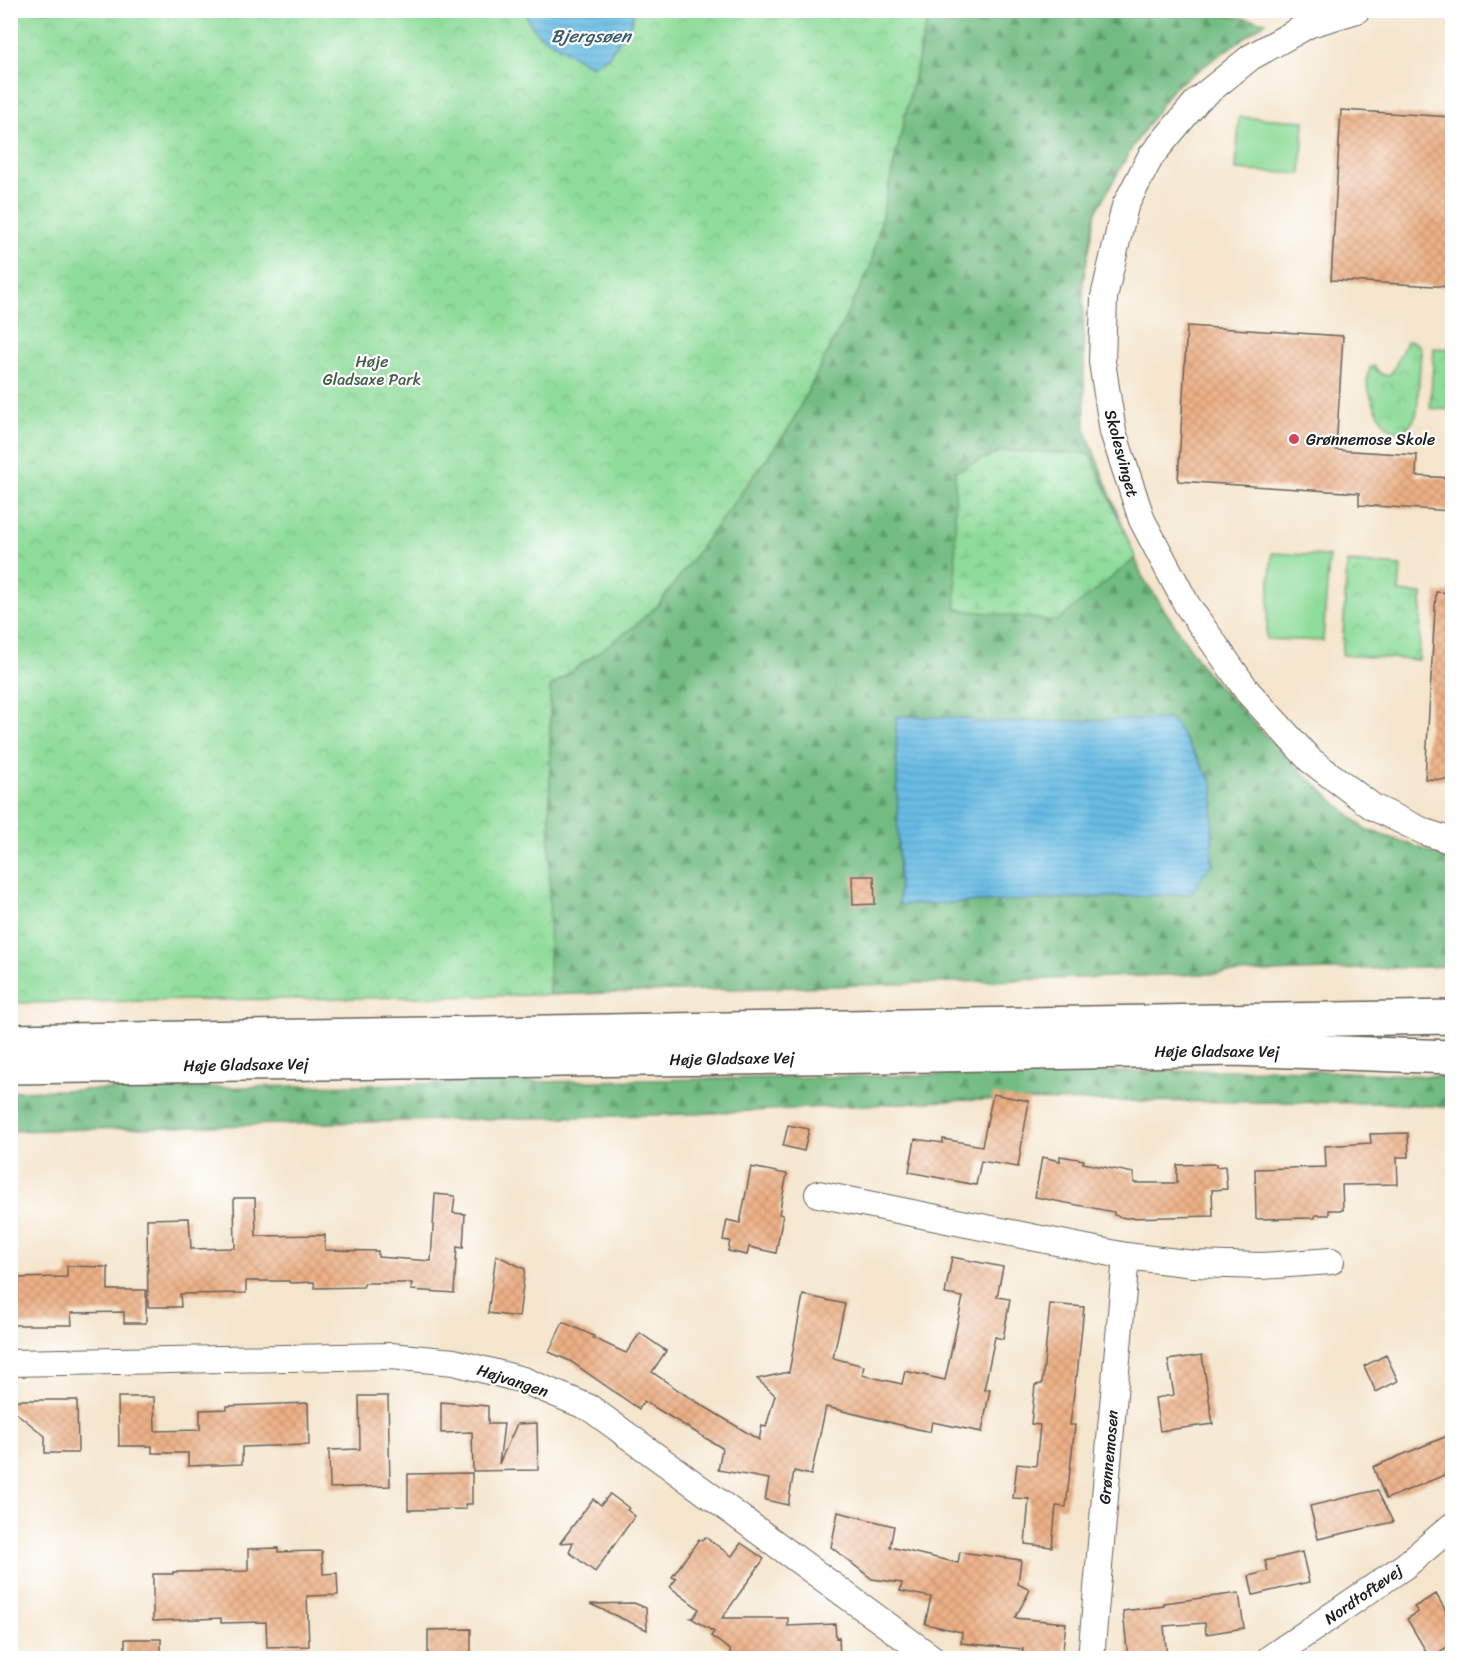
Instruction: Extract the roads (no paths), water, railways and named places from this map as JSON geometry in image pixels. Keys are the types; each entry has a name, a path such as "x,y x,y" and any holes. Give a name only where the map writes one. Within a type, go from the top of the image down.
{"street":[{"name":"Skolesvinget","path":"1357,10 1310,24 1251,57 1198,100 1151,156 1125,206 1104,297 1102,362 1113,432 1142,520 1187,605 1248,692 1310,760 1372,807 1425,832 1452,841"},
{"name":"Høje Gladsaxe Vej","path":"10,1041 1452,1017"},
{"name":"Høje Gladsaxe Vej","path":"10,1067 894,1056 1234,1049 1452,1057"},
{"path":"818,1194 1126,1256 1194,1264 1262,1266 1331,1261"},
{"name":"Grønnemosen","path":"1091,1659 1126,1256"},
{"name":"Højvangen","path":"10,1363 391,1356 454,1362 523,1380 590,1408 932,1659"},
{"name":"Nordtoftevej","path":"1270,1659 1406,1565 1452,1526"}],"water":[{"name":"Bjergsøen","path":"526,10 634,11 631,24 608,57 591,66 539,35 528,21"},
{"path":"896,716 964,718 979,722 1172,719 1213,783 1212,863 1190,894 899,905"}],"place":[{"name":"Grønnemose Skole","path":"1294,439"}],"park label":[{"name":"Høje Gladsaxe Park","path":"372,370"}]}
